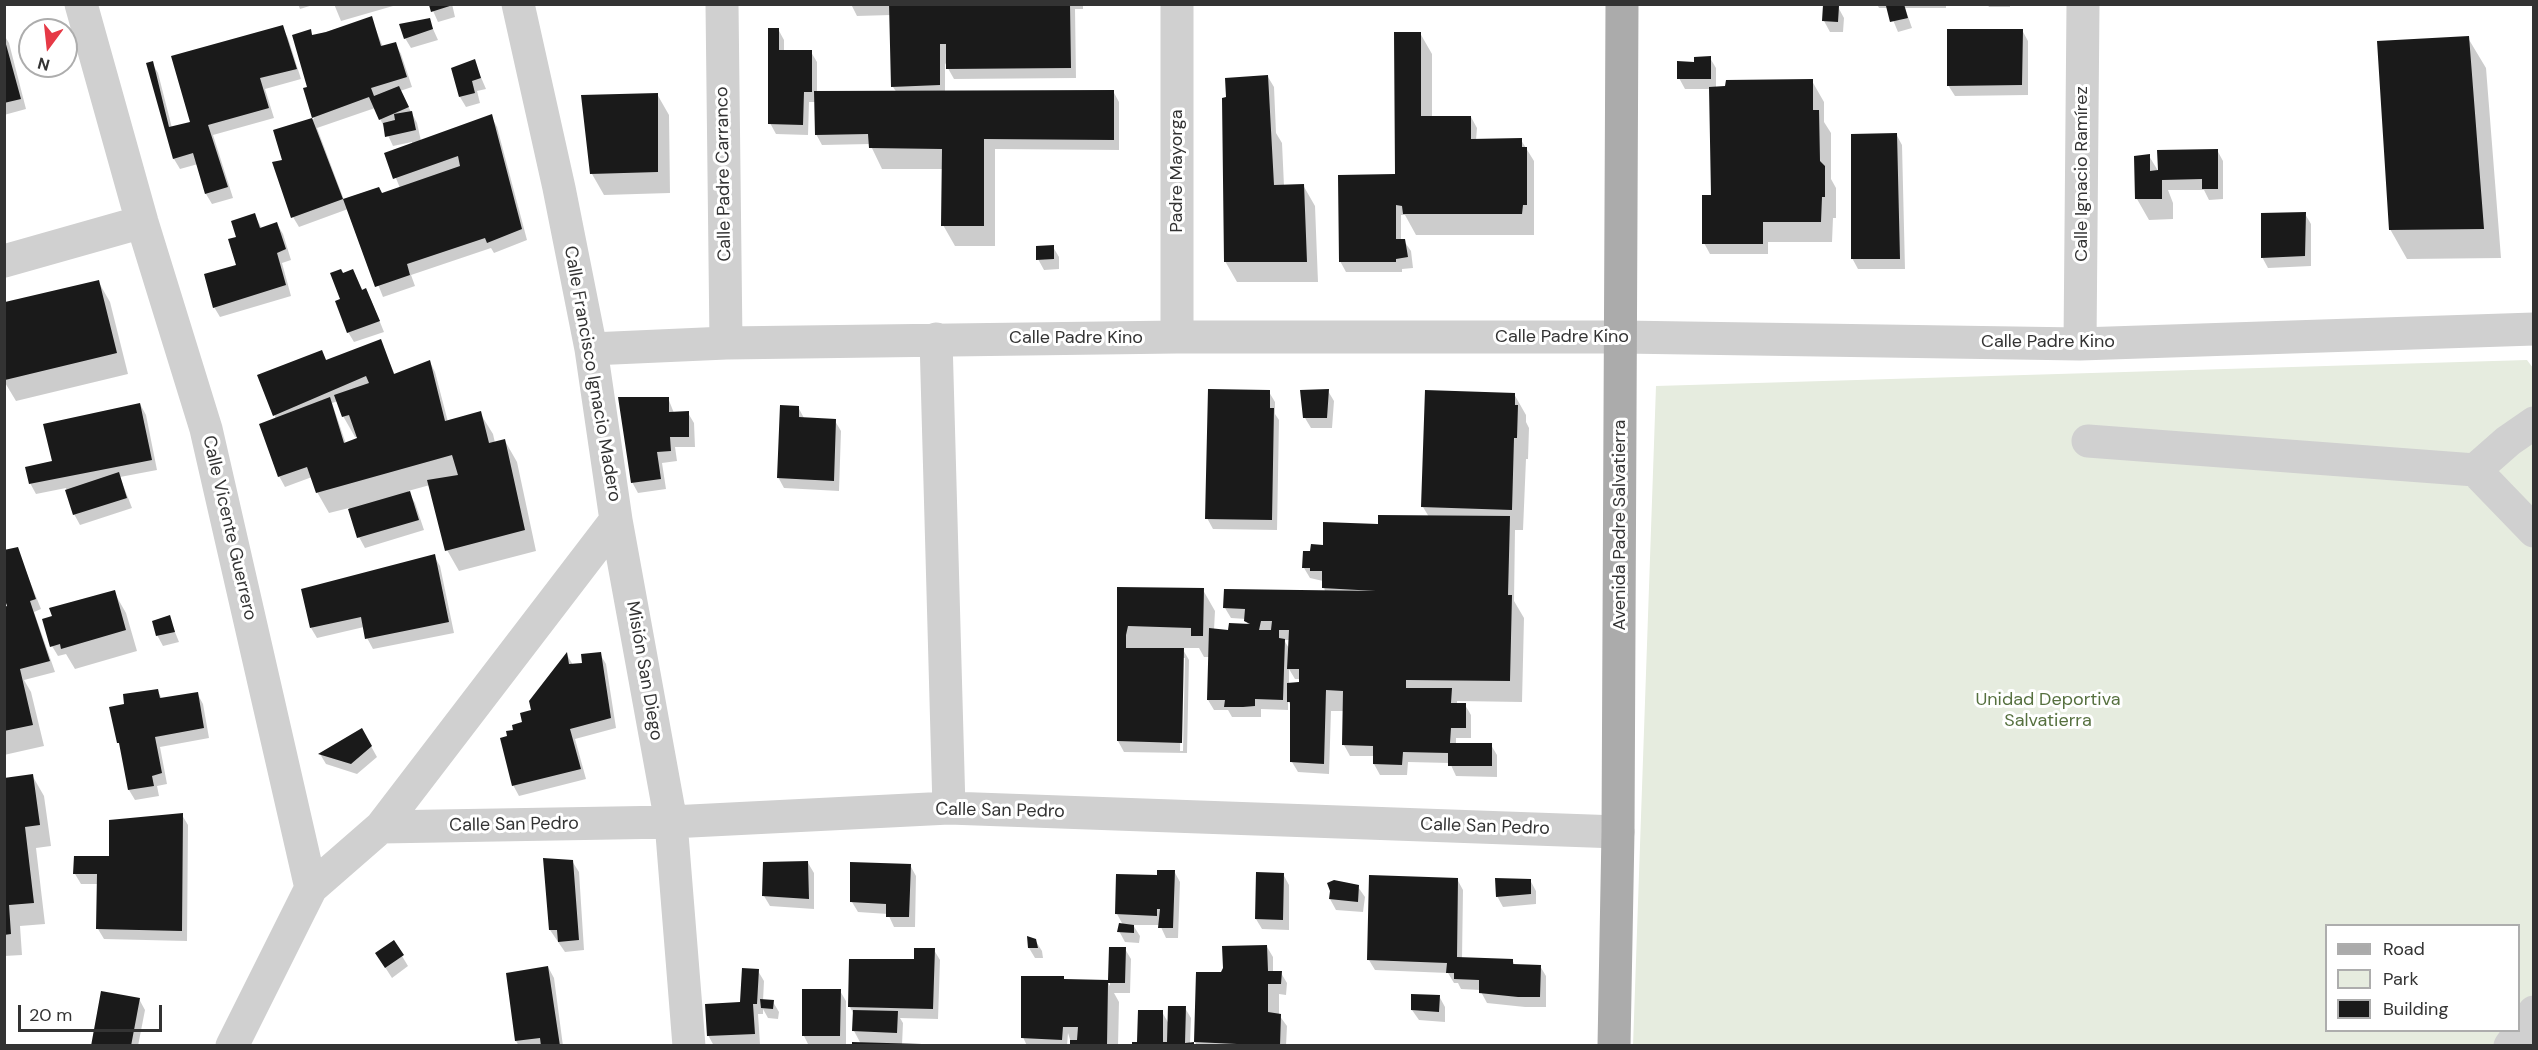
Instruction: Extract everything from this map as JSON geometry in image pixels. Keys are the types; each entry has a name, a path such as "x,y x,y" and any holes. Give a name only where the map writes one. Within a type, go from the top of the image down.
{"main road":[{"name":"Avenida Padre Salvatierra","path":"1614,1046 1622,337 1622,4"}],"street":[{"name":"Calle Vicente Guerrero","path":"81,4 142,222 206,429 310,888"},
{"name":"Calle Francisco Ignacio Madero","path":"310,888 381,827 616,520 591,349 559,188 518,4"},
{"name":"Calle Padre Carranco","path":"722,4 726,343"},
{"name":"Padre Mayorga","path":"1177,4 1177,337"},
{"name":"Calle Ignacio Ramírez","path":"2080,344 2083,4"},
{"path":"4,261 142,222"},
{"name":"Calle Padre Kino","path":"591,349 726,343 1177,337 1622,337 2080,344 2534,329"},
{"path":"936,339 949,808"},
{"path":"2475,470 2508,441 2534,423"},
{"path":"2088,441 2475,470 2534,531"},
{"name":"Misión San Diego","path":"616,520 671,822"},
{"name":"Calle San Pedro","path":"381,827 671,822 949,808 1618,832"},
{"path":"671,822 689,1046"},
{"path":"232,1046 310,888"},
{"path":"2520,1032 2534,1012"},
{"path":"2510,1046 2520,1032"}],"green space":[{"name":"Unidad Deportiva Salvatierra","path":"2527,360 2533,368 2533,1045 1633,1046 1656,386"}],"building":[{"path":"889,4 1070,4 1071,68 946,69 946,44 940,44 940,85 891,87"},
{"path":"1904,4 1908,18 1890,22 1886,6"},
{"path":"429,5 453,5 431,12"},
{"path":"1823,5 1839,6 1838,22 1822,21"},
{"path":"372,16 381,46 396,42 407,77 371,88 374,96 399,86 409,107 379,120 369,97 312,118 303,88 307,87 292,35 311,29 312,35 326,32"},
{"path":"430,18 433,29 404,39 399,24"},
{"path":"283,25 297,69 260,78 269,108 208,125 228,187 205,194 193,153 173,159 146,63 153,61 169,127 190,122 171,56"},
{"path":"768,28 779,28 779,50 812,50 812,92 804,92 803,125 768,124"},
{"path":"1947,29 2023,29 2022,85 1947,86"},
{"path":"1394,32 1421,32 1421,116 1471,116 1471,139 1522,138 1522,147 1527,147 1527,205 1523,205 1522,214 1403,214 1402,206 1396,205 1396,239 1405,239 1408,257 1396,259 1396,262 1339,262 1338,175 1395,174"},
{"path":"2469,36 2484,229 2389,230 2377,41"},
{"path":"4,37 21,99 4,103"},
{"path":"1711,56 1711,79 1677,79 1677,61 1694,62 1694,57"},
{"path":"475,59 481,78 472,81 475,93 459,97 451,68"},
{"path":"1268,75 1274,185 1304,184 1307,262 1224,262 1222,98 1226,97 1225,78"},
{"path":"1813,79 1813,110 1819,110 1820,161 1825,166 1825,197 1822,197 1821,222 1763,222 1763,244 1702,244 1702,195 1711,195 1709,87 1725,86 1726,80"},
{"path":"1114,90 1114,140 984,139 984,226 941,226 942,149 869,148 868,134 815,135 814,91"},
{"path":"658,93 658,172 590,174 581,95"},
{"path":"412,111 416,130 385,137 383,123 395,120 394,114"},
{"path":"492,114 522,229 487,243 485,238 407,264 410,275 375,287 343,199 379,187 382,193 460,166 458,156 393,179 384,153"},
{"path":"312,118 343,199 291,218 272,162 282,160 273,130"},
{"path":"1897,133 1900,259 1851,259 1851,134"},
{"path":"2218,149 2218,189 2202,189 2202,179 2162,180 2162,199 2135,199 2134,156 2150,154 2150,171 2158,170 2157,150"},
{"path":"2306,212 2305,256 2261,258 2261,213"},
{"path":"255,213 260,228 277,222 286,249 277,253 286,285 213,308 204,274 236,265 228,239 236,237 231,221"},
{"path":"1054,245 1054,259 1036,260 1036,246"},
{"path":"341,269 343,273 353,269 362,290 366,288 380,321 347,333 335,301 340,299 330,273"},
{"path":"99,280 117,353 5,380 5,302"},
{"path":"381,339 394,374 430,360 445,421 481,411 489,443 505,439 525,530 445,551 427,480 458,475 452,455 316,493 307,467 278,477 259,424 330,397 344,443 357,438 349,415 342,417 334,395 369,383 366,376 273,416 257,375 322,350 326,360"},
{"path":"1208,389 1270,390 1270,408 1274,408 1272,520 1205,519"},
{"path":"1329,389 1327,418 1303,418 1300,390"},
{"path":"1425,390 1515,393 1515,405 1518,405 1517,438 1514,438 1512,510 1421,507"},
{"path":"618,397 669,397 669,412 689,411 689,437 670,437 671,451 657,452 661,479 631,483"},
{"path":"140,403 152,460 29,484 25,467 52,461 43,424"},
{"path":"780,405 799,406 799,417 836,419 834,481 777,478"},
{"path":"119,472 127,498 73,515 65,490"},
{"path":"410,491 419,520 357,538 348,509"},
{"path":"1378,515 1510,516 1508,595 1512,595 1510,681 1406,680 1406,688 1452,688 1451,703 1466,703 1466,728 1451,728 1450,743 1492,743 1492,766 1448,766 1448,753 1403,752 1402,765 1373,764 1373,746 1342,745 1343,691 1326,690 1324,764 1290,762 1290,702 1287,702 1287,683 1299,682 1299,669 1287,669 1289,630 1279,630 1279,638 1285,639 1283,700 1255,699 1255,706 1224,707 1225,700 1207,700 1209,628 1228,630 1229,623 1250,624 1244,621 1245,609 1223,608 1224,589 1376,591 1322,588 1322,571 1302,568 1303,551 1310,551 1311,544 1323,545 1323,522 1378,524","holes":["1261,621 1272,621 1271,630 1259,630"]},
{"path":"18,547 36,599 30,601 50,661 20,669 33,725 4,731 4,607 7,606 4,597 4,550"},
{"path":"435,554 449,622 365,639 361,617 310,628 301,589"},
{"path":"1117,587 1204,588 1203,636 1191,636 1191,628 1128,626 1126,635 1126,648 1184,648 1182,743 1117,741"},
{"path":"115,590 126,630 61,649 60,644 50,647 42,619 52,616 49,608"},
{"path":"170,615 175,632 156,636 152,621"},
{"path":"567,652 569,664 582,663 581,654 601,652 611,718 570,729 581,769 512,786 500,738 507,736 506,731 513,730 512,725 522,722 520,713 531,710 529,701"},
{"path":"158,689 160,698 198,692 204,728 155,737 162,773 152,776 154,786 128,790 109,707 124,704 123,694"},
{"path":"362,728 372,746 351,764 318,754"},
{"path":"33,774 40,825 25,827 34,903 9,905 11,934 4,935 4,778"},
{"path":"183,813 182,931 96,929 97,874 73,874 74,856 109,856 109,820"},
{"path":"543,858 573,860 579,940 558,942 557,930 549,930"},
{"path":"808,861 809,899 762,896 763,862"},
{"path":"850,862 911,864 909,917 886,917 886,904 850,902"},
{"path":"1157,870 1175,870 1173,928 1158,928 1160,909 1157,909 1157,916 1115,914 1116,874 1157,875"},
{"path":"1256,872 1284,873 1283,920 1255,919"},
{"path":"1369,875 1458,878 1457,957 1513,959 1513,964 1541,965 1540,997 1479,993 1479,980 1454,979 1454,973 1446,973 1447,963 1367,960"},
{"path":"1495,878 1531,879 1531,894 1496,897"},
{"path":"1334,880 1359,885 1358,902 1329,899 1330,891 1327,883"},
{"path":"1119,923 1134,925 1134,933 1117,932"},
{"path":"1027,936 1036,939 1038,948 1028,948"},
{"path":"394,940 404,955 385,968 375,953"},
{"path":"1267,945 1268,971 1282,971 1281,984 1268,984 1268,1012 1281,1014 1280,1046 1194,1042 1196,972 1221,972 1223,968 1222,946"},
{"path":"1109,947 1126,947 1125,983 1108,983 1107,1046 1070,1046 1070,1040 1077,1040 1078,1027 1063,1027 1062,1040 1021,1038 1021,976 1064,976 1064,979 1108,980"},
{"path":"914,948 935,948 933,1009 848,1007 849,959 914,959"},
{"path":"548,966 560,1046 541,1046 540,1038 515,1041 506,973"},
{"path":"742,968 759,969 757,1004 753,1004 755,1034 707,1036 705,1004 740,1002"},
{"path":"802,989 841,989 840,1036 802,1036"},
{"path":"101,991 140,998 131,1046 91,1046"},
{"path":"1411,994 1440,995 1439,1012 1411,1010"},
{"path":"760,999 774,1000 773,1009 761,1008"},
{"path":"1168,1006 1186,1006 1185,1043 1194,1042 1194,1046 1132,1046 1132,1042 1137,1042 1138,1010 1163,1010 1163,1042 1167,1042"},
{"path":"853,1010 898,1011 897,1033 852,1031"},
{"path":"852,1042 922,1044 922,1046 852,1046"}]}
